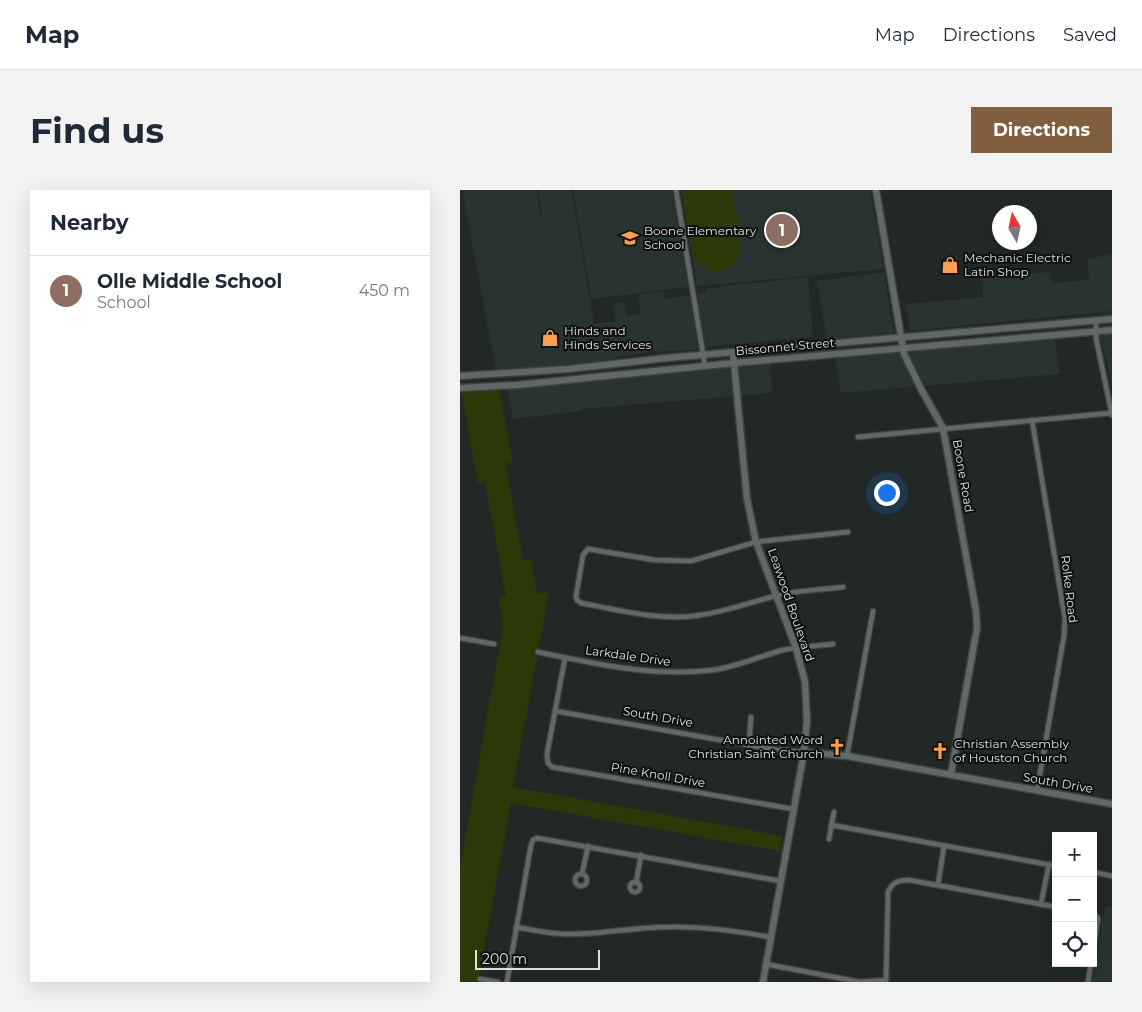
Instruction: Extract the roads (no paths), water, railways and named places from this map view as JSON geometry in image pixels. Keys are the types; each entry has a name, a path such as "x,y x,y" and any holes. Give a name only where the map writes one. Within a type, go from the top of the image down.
{"street":[{"path":"676,190 705,366"},
{"name":"Boone Road","path":"876,190 903,349 921,389 943,428 976,611 977,628 951,774"},
{"name":"Bissonnet Street","path":"460,376 523,373 1112,319"},
{"path":"858,437 1112,414 1096,331 1096,320"},
{"path":"1050,325 1050,336"},
{"name":"Bissonnet Street","path":"460,388 517,385 734,363 1112,330"},
{"name":"Leawood Boulevard","path":"734,353 747,499 756,542 796,648 805,682 807,721 804,752 763,982"},
{"path":"626,363 628,374"},
{"name":"Rolke Road","path":"1032,420 1065,619 1064,636 1037,791"},
{"path":"843,587 777,595 723,611 695,616 659,616 600,607 581,603 577,600 576,596 583,555 588,549 655,560 691,561 756,542 848,532"},
{"path":"847,756 873,611"},
{"path":"460,638 494,644"},
{"name":"Larkdale Drive","path":"538,652 654,672 676,673 715,670 796,648 833,644"},
{"name":"Pine Knoll Drive","path":"564,658 547,759 552,767 793,809"},
{"name":"South Drive","path":"555,710 776,750 847,756 1112,804"},
{"path":"749,745 751,718"},
{"path":"829,839 834,812"},
{"path":"831,825 1052,865"},
{"path":"507,982 531,845 535,839 542,837 780,881"},
{"path":"582,874 588,846"},
{"path":"938,884 944,846"},
{"path":"636,882 641,855"},
{"path":"1042,904 1049,864"},
{"path":"1097,873 1112,876"},
{"path":"765,964 860,982 886,981 888,892 898,880 938,884 1052,905"},
{"path":"1097,917 1097,930"},
{"path":"516,927 552,934 576,934 641,928 695,927 770,937"},
{"path":"1088,982 1090,967"},
{"path":"480,979 498,982"}],"place":[{"name":"Olle Middle School","path":"782,230"},
{"name":"Boone Elementary School","path":"630,238"},
{"name":"Mechanic Electric Latin Shop","path":"950,265"},
{"name":"Hinds and Hinds Services","path":"550,338"},
{"name":"Annointed Word Christian Saint Church","path":"837,747"},
{"name":"Christian Assembly of Houston Church","path":"940,751"}]}
